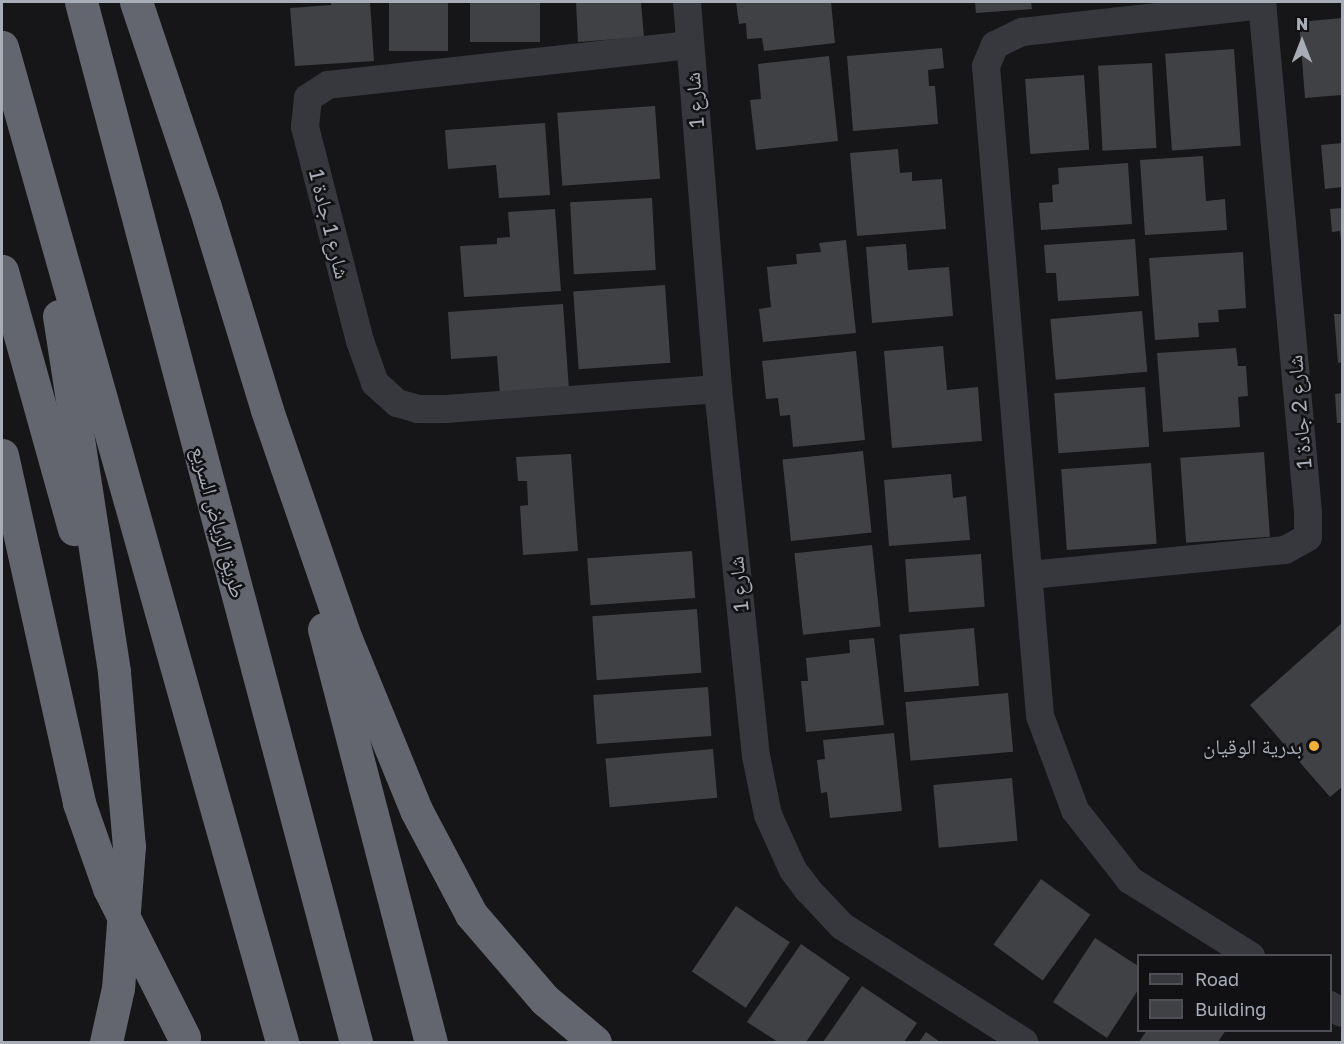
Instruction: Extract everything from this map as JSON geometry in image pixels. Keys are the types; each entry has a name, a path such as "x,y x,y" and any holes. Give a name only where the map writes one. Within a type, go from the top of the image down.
{"highway":[{"name":"طريق الرياض السريع","path":"81,2 356,1042"},
{"path":"136,2 205,207 267,410 346,639 427,831 471,914 545,1000 595,1042"},
{"path":"2,47 282,1042"},
{"path":"2,54 53,277 114,672 129,846 118,988 106,1042"},
{"path":"2,271 114,672"},
{"path":"267,410 431,1042"},
{"path":"2,454 79,803 109,888 185,1040"}],"street":[{"name":"شارع 1","path":"687,2 718,389 756,756 768,815 779,843 808,890 842,927 1024,1042"},
{"name":"شارع 2 جادة 1","path":"1030,575 1285,550 1308,537 1308,512 1262,3 1022,32 995,45 986,66 1040,716 1076,810 1130,880 1248,954"},
{"name":"شارع 1 جادة 1","path":"690,45 328,85 308,98 305,127 360,341 375,383 397,403 418,409 446,409 718,389"}],"building":[{"path":"331,2 370,2 374,61 295,66 290,8 331,5"},
{"path":"389,2 448,2 448,51 389,51"},
{"path":"470,2 540,2 540,42 470,42"},
{"path":"576,2 641,2 644,37 578,42"},
{"path":"736,2 831,2 835,43 764,51 762,38 747,39 746,23 739,24"},
{"path":"975,2 1031,2 1032,9 976,13"},
{"path":"1342,18 1342,95 1305,98 1299,22"},
{"path":"942,48 944,68 928,70 929,86 935,86 938,124 853,131 847,56"},
{"path":"1234,49 1241,146 1172,151 1165,54"},
{"path":"829,56 838,141 756,150 750,100 761,99 758,64"},
{"path":"1152,63 1156,148 1103,151 1098,66"},
{"path":"1084,75 1089,150 1030,154 1025,79"},
{"path":"655,106 660,179 562,186 557,113"},
{"path":"545,123 550,195 499,198 496,165 448,169 445,130"},
{"path":"1342,143 1342,187 1325,189 1321,145"},
{"path":"898,149 900,173 912,172 912,181 942,179 946,229 857,236 850,153"},
{"path":"1203,156 1206,201 1225,199 1227,230 1145,235 1140,160"},
{"path":"1128,163 1132,224 1041,230 1039,203 1053,202 1052,185 1059,184 1058,168"},
{"path":"652,198 656,270 574,274 570,202"},
{"path":"1342,208 1341,243 1340,231 1332,232 1330,209"},
{"path":"555,209 561,291 464,297 460,246 497,244 497,238 510,237 508,212"},
{"path":"1135,239 1139,296 1058,301 1056,273 1046,273 1044,245"},
{"path":"846,240 856,333 763,342 759,309 771,307 767,267 797,264 796,254 821,252 819,243"},
{"path":"906,244 908,270 949,267 953,316 872,323 866,247"},
{"path":"1243,252 1246,308 1218,310 1219,322 1198,323 1199,337 1155,340 1149,258"},
{"path":"665,285 670,363 579,369 573,291"},
{"path":"563,304 569,390 500,395 497,356 451,359 448,312"},
{"path":"1142,311 1147,372 1056,380 1050,319"},
{"path":"1334,314 1342,314 1342,362 1338,363"},
{"path":"943,346 947,390 978,387 982,441 892,448 884,351"},
{"path":"1236,348 1238,366 1246,366 1248,396 1238,397 1240,427 1163,432 1157,353"},
{"path":"856,351 865,440 793,447 790,415 780,416 778,398 766,399 762,361"},
{"path":"1145,387 1149,447 1058,453 1054,393"},
{"path":"1342,393 1342,423 1337,423 1335,394"},
{"path":"863,451 872,533 791,541 782,459"},
{"path":"1264,452 1270,537 1186,543 1180,458"},
{"path":"571,454 578,551 523,555 520,506 528,505 527,481 518,481 516,457"},
{"path":"1151,463 1157,544 1067,550 1061,469"},
{"path":"951,474 953,498 966,496 970,540 889,546 884,480"},
{"path":"872,545 881,627 803,635 794,553"},
{"path":"692,551 695,598 591,605 587,558"},
{"path":"981,554 985,607 909,612 905,559"},
{"path":"697,609 701,673 597,680 592,616"},
{"name":"بدرية الوقيان","path":"1342,623 1342,787 1330,797 1250,705"},
{"path":"974,628 979,686 904,692 899,635"},
{"path":"874,638 884,725 806,732 801,681 808,681 806,658 850,653 849,640"},
{"path":"708,687 711,736 597,744 593,695"},
{"path":"1008,693 1013,752 911,761 905,702"},
{"path":"894,733 902,811 830,818 827,792 821,793 817,760 825,759 823,740"},
{"path":"713,749 717,798 610,807 605,758"},
{"path":"1012,778 1017,841 939,848 933,785"},
{"path":"1041,879 1090,915 1043,980 993,945"},
{"path":"736,906 790,942 746,1008 692,971"},
{"path":"1095,938 1137,965 1137,992 1107,1038 1053,1002"},
{"path":"801,944 850,978 806,1042 778,1042 747,1022"},
{"path":"862,986 917,1023 904,1042 823,1042"},
{"path":"926,1032 940,1042 919,1042"},
{"path":"1146,1032 1225,1032 1218,1042 1139,1042"}],"place":[{"name":"بدرية الوقيان","path":"1314,746"}]}
